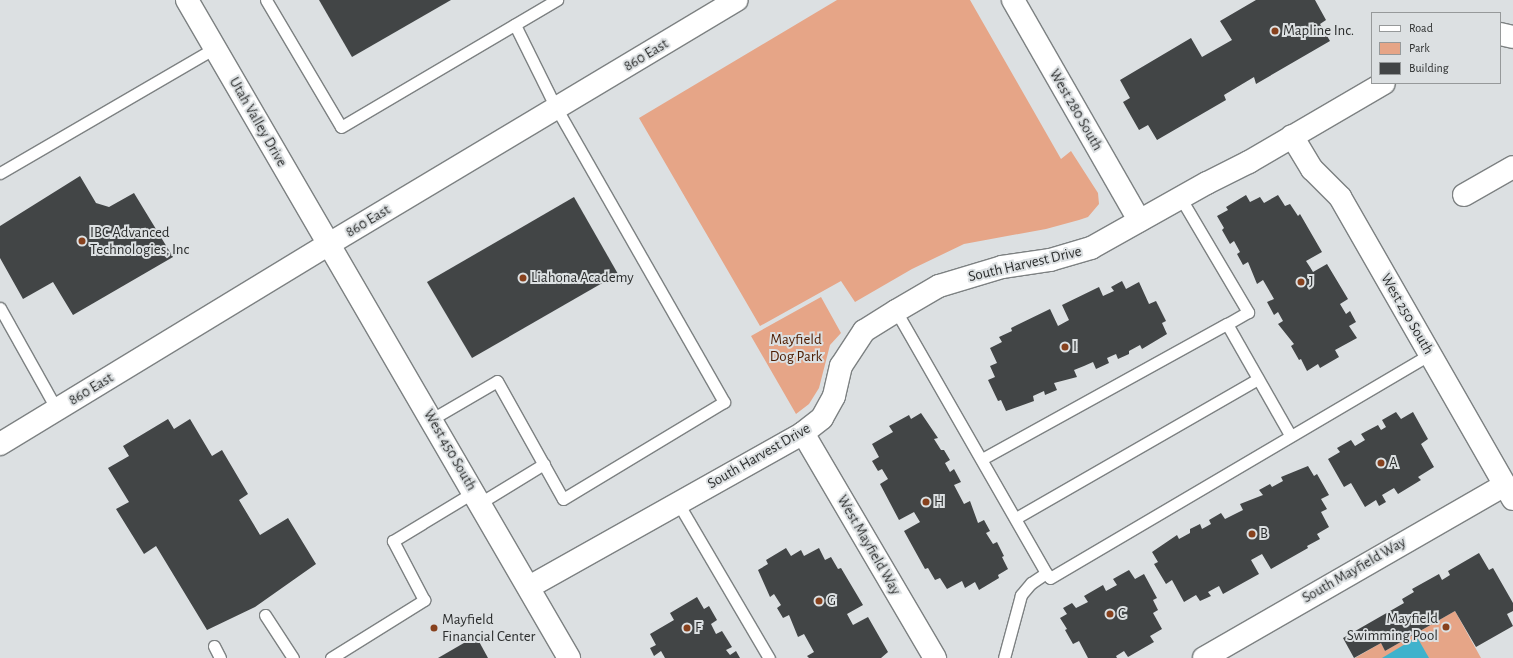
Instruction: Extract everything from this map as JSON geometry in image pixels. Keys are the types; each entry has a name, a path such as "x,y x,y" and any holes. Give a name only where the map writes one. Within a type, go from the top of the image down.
{"street":[{"name":"Utah Valley Drive","path":"187,0 329,244"},
{"name":"West 280 South","path":"1013,0 1139,220"},
{"name":"860 East","path":"0,444 329,244 735,1"},
{"path":"1501,34 1513,37"},
{"name":"South Harvest Drive","path":"529,587 803,433 822,418 834,396 841,366 864,330 896,311 939,286 1002,267 1050,260 1091,248 1180,197 1250,162 1335,110 1382,84"},
{"name":"West 250 South","path":"1292,136 1312,169 1340,197 1509,492"},
{"path":"1464,195 1513,167"},
{"name":"West 450 South","path":"329,244 432,419 569,658"},
{"name":"West Mayfield Way","path":"803,433 935,658"},
{"name":"South Mayfield Way","path":"1204,658 1509,492"}],"lane":[{"path":"266,0 341,127 557,0"},
{"path":"432,419 497,381 563,499 724,402 556,108 515,25"},
{"path":"0,173 215,48"},
{"path":"982,459 1248,312 1180,197"},
{"path":"0,308 57,410"},
{"path":"896,311 1050,578 1290,435 1431,354"},
{"path":"1227,324 1290,435"},
{"path":"1016,518 1258,380"},
{"path":"331,658 424,600 392,541 544,464"},
{"path":"678,503 769,658"},
{"path":"1004,658 1021,594 1030,583 1046,573"},
{"path":"265,616 293,658"},
{"path":"214,646 220,658"}],"green space":[{"path":"837,0 970,0 1061,159 1071,151 1098,193 1099,204 1088,217 1079,220 1046,229 964,244 912,269 855,302 841,281 760,326 639,118"},
{"name":"Mayfield Dog Park","path":"821,297 841,333 830,345 819,388 809,404 796,414 751,336"},
{"name":"Mayfield Swimming Pool","path":"1455,611 1481,658 1355,658 1381,643 1385,651"}],"water":[{"name":"Mayfield Swimming Pool","path":"1417,637 1429,658 1382,658"}],"building":[{"path":"319,0 451,0 352,57"},
{"path":"1256,0 1315,0 1326,20 1320,24 1330,41 1256,84 1254,77 1224,95 1226,100 1157,140 1148,125 1139,130 1123,102 1130,98 1120,80 1191,38 1202,57 1232,40 1220,21"},
{"name":"IBC Advanced Technologies, Inc","path":"80,176 96,203 109,207 134,193 173,257 73,315 53,282 23,299 0,258 0,226"},
{"name":"J","path":"1246,195 1250,202 1260,197 1264,203 1278,195 1285,206 1290,204 1298,216 1300,214 1322,252 1306,261 1313,272 1327,264 1348,299 1340,304 1346,314 1350,311 1356,322 1349,326 1357,338 1335,350 1339,357 1320,368 1318,364 1307,371 1301,359 1299,360 1291,346 1294,344 1278,324 1283,321 1278,312 1274,315 1267,302 1274,299 1263,280 1257,284 1248,262 1243,265 1237,254 1240,252 1234,241 1230,244 1222,230 1224,228 1217,216 1228,210 1226,207"},
{"name":"Liahona Academy","path":"574,197 618,274 472,358 427,282"},
{"name":"I","path":"1122,281 1126,289 1139,282 1149,304 1156,301 1166,321 1162,323 1167,334 1142,349 1140,345 1129,351 1129,354 1118,359 1116,354 1107,358 1109,363 1096,369 1093,362 1074,370 1077,377 1054,383 1057,390 1045,395 1044,391 1033,396 1034,401 1006,411 1001,400 998,401 988,380 995,377 990,366 997,363 990,348 1002,342 999,337 1012,331 1011,328 1050,309 1058,326 1069,320 1062,305 1099,287 1103,296 1114,291 1111,287"},
{"name":"A","path":"1396,412 1401,419 1413,412 1428,439 1421,444 1434,467 1418,477 1421,480 1398,494 1394,488 1382,495 1386,502 1379,506 1376,500 1365,507 1351,483 1344,487 1328,459 1340,452 1337,448 1351,440 1355,446 1365,440 1361,434 1378,425 1381,430 1386,427 1382,420"},
{"name":"H","path":"921,413 938,438 934,439 941,450 944,450 950,460 945,463 950,472 954,469 961,482 954,485 964,504 970,501 978,523 984,520 990,531 986,533 993,544 997,542 1004,556 1002,557 1008,569 998,575 999,578 979,590 975,582 965,588 962,581 947,589 940,578 935,580 928,568 925,569 904,531 920,522 914,512 899,520 880,484 888,479 882,469 878,471 872,461 879,457 872,444 893,432 889,426 909,415 911,419"},
{"path":"168,419 174,429 190,419 212,456 222,450 248,494 239,500 260,535 288,518 316,564 255,607 207,630 156,546 144,554 116,509 129,502 108,468 129,456 123,446"},
{"name":"B","path":"1308,466 1314,476 1317,474 1329,495 1321,499 1327,509 1321,512 1329,527 1317,534 1320,539 1307,546 1308,548 1271,569 1262,554 1251,560 1259,574 1223,594 1219,586 1208,592 1211,596 1200,601 1196,595 1184,602 1172,580 1166,584 1154,564 1158,562 1152,552 1177,535 1179,539 1190,533 1190,529 1200,524 1202,529 1211,524 1209,520 1221,513 1225,519 1243,510 1240,504 1263,495 1259,490 1270,484 1272,487 1283,481 1281,477"},
{"name":"G","path":"786,548 791,556 801,550 804,556 819,548 825,560 831,557 838,569 841,568 863,605 847,614 853,625 868,617 888,652 881,658 809,658 807,656 814,652 804,634 798,637 789,615 783,618 777,608 781,605 774,594 770,597 758,570 768,564 766,560"},
{"path":"1479,553 1489,570 1493,568 1513,603 1513,611 1507,614 1513,626 1476,647 1455,611 1385,651 1381,643 1354,658 1343,638 1404,603 1402,599 1414,592 1412,589 1439,574 1442,580 1450,575 1448,571"},
{"name":"C","path":"1129,570 1135,579 1144,574 1157,598 1153,600 1158,610 1153,613 1162,629 1150,636 1154,642 1128,657 1124,651 1116,656 1117,658 1088,658 1079,641 1073,644 1065,630 1067,629 1060,618 1067,614 1063,608 1072,603 1076,608 1088,602 1084,596 1103,585 1106,591 1117,585 1113,579"},
{"name":"F","path":"697,597 704,609 709,606 717,620 711,624 716,634 722,631 732,647 726,650 730,655 736,651 740,658 665,658 661,651 654,656 650,648 656,645 650,634 674,620 670,613"},
{"path":"476,636 488,658 438,658"}],"place":[{"name":"Mapline Inc.","path":"1275,31"},
{"name":"IBC Advanced Technologies, Inc","path":"82,241"},
{"name":"Liahona Academy","path":"523,278"},
{"name":"J","path":"1301,282"},
{"name":"I","path":"1065,347"},
{"name":"A","path":"1381,463"},
{"name":"H","path":"926,502"},
{"name":"B","path":"1252,534"},
{"name":"G","path":"819,601"},
{"name":"C","path":"1110,614"},
{"name":"Mayfield Swimming Pool","path":"1446,627"},
{"name":"Mayfield Financial Center","path":"434,628"},
{"name":"F","path":"687,628"}]}
